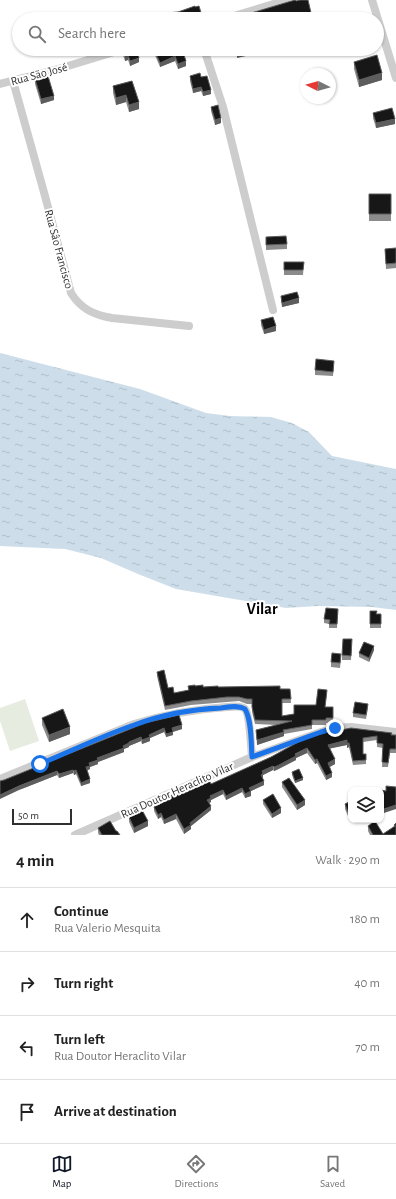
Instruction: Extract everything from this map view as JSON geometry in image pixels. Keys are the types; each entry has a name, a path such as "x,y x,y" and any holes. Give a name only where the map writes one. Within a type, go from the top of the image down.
{"street":[{"path":"247,12 287,0"},
{"path":"372,0 376,12"},
{"path":"384,39 396,78"},
{"name":"Rua São José","path":"0,84 101,56"},
{"path":"206,56 223,107 273,310"},
{"name":"Rua Sâo Francisco","path":"13,81 71,293 75,301 91,313 102,316 189,326"},
{"path":"0,780 141,722 182,712 214,708 239,707 245,709 247,713 252,757"},
{"name":"Rua Doutor Heraclito Vilar","path":"75,835 91,832 252,757 321,732 335,728 351,727 396,732"}],"shaded area":[{"path":"25,699 39,741 10,751 0,721 0,708"}],"water":[{"path":"0,353 140,389 206,413 230,416 271,417 292,423 309,432 332,456 396,469 396,610 372,607 318,606 286,608 176,589 101,558 65,549 0,546"}],"building":[{"path":"295,0 308,0 311,12 255,12"},
{"path":"199,6 201,12 178,12"},
{"path":"128,56 138,56 139,58 130,61"},
{"path":"157,56 175,56 160,63"},
{"path":"175,56 184,56 186,61 178,64"},
{"path":"377,56 382,73 359,80 354,62"},
{"path":"200,73 201,77 207,76 211,90 203,92 201,87 193,89 190,76"},
{"path":"48,76 54,96 41,99 35,79"},
{"path":"132,81 139,102 129,105 126,95 116,98 113,86"},
{"path":"218,105 221,118 215,120 211,107"},
{"path":"392,108 395,119 376,123 373,113"},
{"path":"369,194 391,194 391,214 369,214"},
{"path":"286,236 287,244 266,245 266,237"},
{"path":"396,248 396,263 386,264 385,249"},
{"path":"284,262 304,262 303,270 284,270"},
{"path":"297,292 299,298 282,303 281,296"},
{"path":"273,317 276,326 264,330 261,320"},
{"path":"316,359 334,361 333,372 315,370"},
{"path":"326,608 338,609 337,624 329,624 330,620 324,619"},
{"path":"370,611 377,611 376,614 381,614 381,624 370,624"},
{"path":"343,639 352,639 351,656 342,655"},
{"path":"364,642 374,646 369,658 359,653"},
{"path":"332,653 341,654 340,663 331,662"},
{"path":"164,670 168,688 173,687 174,693 189,690 188,686 195,685 203,685 203,687 280,686 280,689 290,689 291,699 282,699 282,716 294,714 294,705 316,705 318,689 327,690 325,707 333,707 333,718 326,718 326,720 312,720 312,725 283,730 284,732 257,740 256,730 292,721 255,720 252,699 239,697 191,701 165,706 157,672"},
{"path":"355,702 368,704 366,715 353,713"},
{"path":"63,709 70,727 49,735 42,718"},
{"path":"179,715 182,725 172,728 173,732 166,734 164,728 149,735 150,737 142,740 141,737 129,742 123,746 124,748 97,758 98,760 89,763 90,766 86,767 90,779 81,783 76,770 59,774 57,771 0,795 0,781 145,723"},
{"path":"351,728 392,733 391,735 396,735 396,749 390,749 388,763 382,762 383,744 377,743 377,736 363,738 363,754 366,754 366,760 353,761 347,740 328,745 335,759 328,763 332,773 326,776 317,759 315,760 307,748 295,754 296,756 277,766 273,766 262,771 263,773 261,775 264,781 249,788 251,791 245,794 242,788 226,796 223,790 210,796 211,798 207,800 211,806 190,823 191,825 184,829 176,814 164,820 161,813 158,815 154,807 167,800 166,798 209,780 211,784 271,757 302,740 330,731"},
{"path":"299,769 303,778 295,781 292,772"},
{"path":"289,778 305,800 297,805 282,782"},
{"path":"386,786 396,787 396,805 384,809 384,791 386,791"},
{"path":"273,794 281,808 272,814 263,800"},
{"path":"348,802 348,812 345,804"},
{"path":"142,810 148,821 134,828 129,817"},
{"path":"110,821 120,835 102,835 98,828"},
{"path":"372,823 376,823 383,834 395,826 394,825 396,823 396,835 373,835 368,826"}],"district":[{"name":"Vilar","path":"262,609"}],"route":[{"path":"40,764 134,724 182,712 214,708 239,707 245,709 249,722 252,757 335,728"}]}
